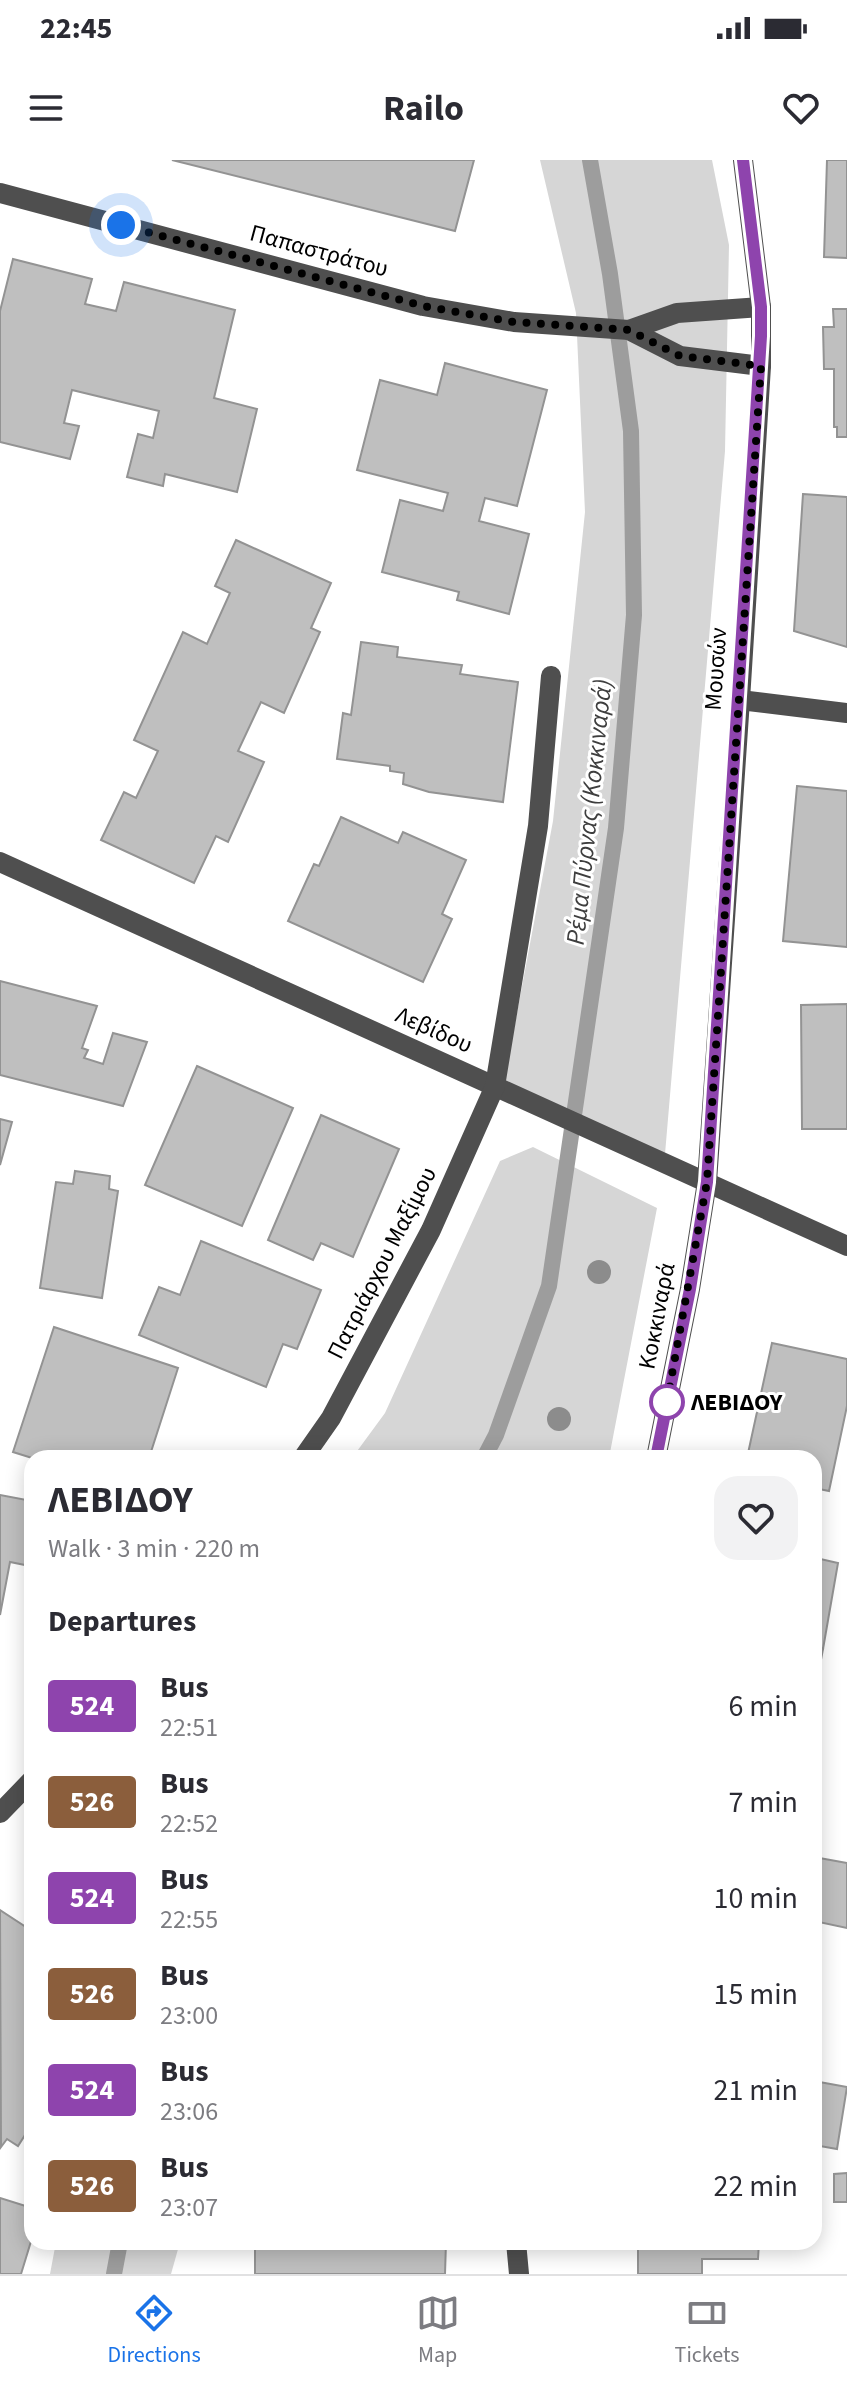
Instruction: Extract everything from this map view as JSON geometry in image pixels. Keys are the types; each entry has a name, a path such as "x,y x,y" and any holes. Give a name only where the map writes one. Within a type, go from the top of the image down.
{"street":[{"name":"Μουσών","path":"707,1182 761,366 761,307 743,160"},
{"name":"Παπαστράτου","path":"0,193 423,306 514,322 629,330 680,356 761,366"},
{"name":"Παπαστράτου","path":"629,330 677,313 761,307"},
{"name":"Πατριάρχου Μαξίμου","path":"309,1450 331,1418 431,1230 495,1086 538,826 551,676"},
{"path":"740,700 847,713"},
{"name":"Λεβίδου","path":"0,862 847,1246"},
{"name":"Κοκκιναρά","path":"658,1450 690,1289 707,1182"},
{"path":"0,1813 24,1788"},
{"path":"517,2250 519,2274"}],"shaded area":[{"path":"540,160 712,160 729,245 725,451 665,1154 500,1082 508,1061 553,821 585,512 576,313"},
{"path":"533,1147 657,1208 611,1450 358,1450 385,1413 500,1161"},
{"path":"54,2250 178,2250 171,2274 50,2274"}],"building":[{"path":"172,160 474,160 455,231"},
{"path":"827,160 847,160 847,258 824,257"},
{"path":"13,259 92,279 85,304 116,311 124,282 235,310 214,398 257,409 237,492 165,474 163,486 127,477 138,434 153,438 159,411 72,390 64,423 79,426 70,459 0,442 0,311"},
{"path":"833,309 847,309 847,437 837,437 837,427 834,427 834,369 824,369 823,327 834,327"},
{"path":"445,363 547,390 517,506 485,498 479,521 529,534 509,614 457,600 459,592 382,572 400,500 443,511 448,493 357,470 380,380 437,395"},
{"path":"803,494 847,497 847,647 794,631"},
{"path":"236,540 331,583 311,628 320,632 284,713 261,702 238,751 264,762 228,842 216,836 194,883 101,840 124,792 136,798 158,751 134,740 183,632 207,644 230,593 215,586"},
{"path":"361,642 398,647 397,657 462,665 460,674 518,682 503,802 429,792 403,784 404,773 390,771 390,766 337,759 343,713 351,715"},
{"path":"797,786 847,791 847,947 783,941"},
{"path":"341,817 398,843 403,832 466,860 442,914 452,919 423,982 288,921 314,864 319,866"},
{"path":"0,981 97,1006 82,1048 88,1050 84,1058 103,1064 113,1033 147,1042 123,1106 0,1075"},
{"path":"847,1004 847,1129 802,1129 801,1005"},
{"path":"197,1066 293,1108 242,1226 145,1185"},
{"path":"321,1115 399,1149 353,1257 321,1243 313,1260 268,1240"},
{"path":"0,1119 12,1122 0,1165"},
{"path":"75,1171 110,1176 109,1189 118,1191 102,1298 40,1288 56,1182 73,1184"},
{"path":"201,1241 321,1290 297,1349 283,1344 266,1387 139,1335 159,1287 180,1295"},
{"path":"54,1327 178,1368 152,1450 24,1450 24,1455 13,1452"},
{"path":"772,1343 847,1359 847,1406 829,1491 822,1490 822,1450 749,1450"},
{"path":"0,1495 24,1500 24,1565 10,1562 0,1615"},
{"path":"822,1559 838,1563 822,1649"},
{"path":"822,1858 847,1863 847,1928 822,1923"},
{"path":"0,1910 24,1926 24,2137 18,2146 7,2139 1,2147"},
{"path":"822,2082 847,2087 837,2149 822,2146"},
{"path":"847,2173 847,2202 834,2202 834,2174"},
{"path":"0,2198 24,2206 24,2250 28,2250 21,2274 0,2274"},
{"path":"255,2250 446,2250 445,2274 255,2274"},
{"path":"638,2250 759,2250 758,2259 702,2259 702,2274 638,2274"}],"waterway":[{"name":"Ρέμα Πύρνας (Κοκκιναρά)","path":"488,1450 549,1286 616,828 634,615 631,431 610,274 590,160"},
{"name":"Ρέμα Πύρνας (Κοκκιναρά)","path":"114,2274 118,2250"}],"bus line":[{"name":"524","path":"658,1450 690,1289 707,1182 740,700 761,366 761,307 743,160"}],"place":[{"name":"ΛΕΒΙΔΟΥ","path":"667,1402"}],"route":[{"path":"121,225 423,306 514,322 629,330 680,356 761,366 707,1182 690,1289 667,1402"}]}
